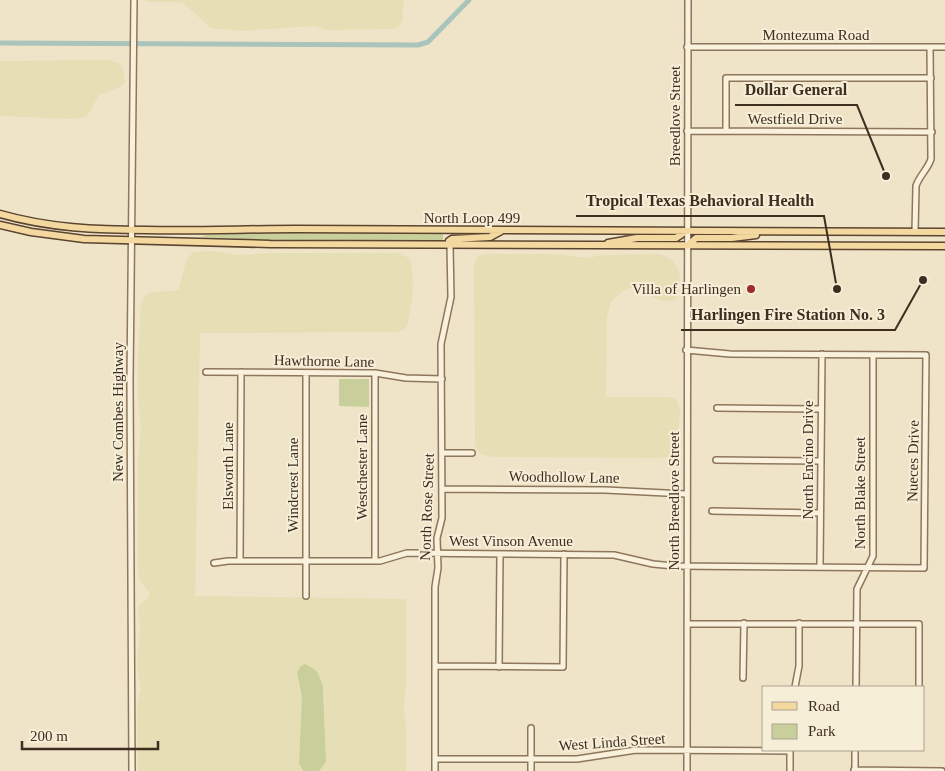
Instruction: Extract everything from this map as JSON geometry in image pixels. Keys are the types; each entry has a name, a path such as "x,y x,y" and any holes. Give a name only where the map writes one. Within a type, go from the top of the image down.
{"main road":[{"name":"North Loop 499","path":"0,214 57,226 132,230 945,232"},
{"name":"North Loop 499","path":"0,224 56,236 270,244 945,246"},
{"path":"450,246 452,239 490,237 502,231"},
{"path":"594,246 637,238 676,238 687,232"},
{"path":"687,246 696,238 732,238 775,232"},
{"path":"915,232 915,246"}],"street":[{"name":"New Combes Highway","path":"132,771 130,380 134,0"},
{"name":"Breedlove Street","path":"687,232 688,0"},
{"name":"Montezuma Road","path":"687,47 945,47"},
{"path":"915,232 916,186 931,159 930,47"},
{"path":"726,131 726,78 931,78"},
{"name":"Westfield Drive","path":"687,131 932,132"},
{"name":"North Breedlove Street","path":"687,232 687,771"},
{"name":"North Rose Street","path":"435,771 435,587 438,553 437,538 442,518 442,335 451,297 450,246"},
{"path":"686,350 730,354 874,355"},
{"name":"North Encino Drive","path":"820,567 822,354"},
{"name":"Nueces Drive","path":"874,355 926,355 924,568"},
{"name":"North Blake Street","path":"856,686 858,589 873,556 874,355"},
{"name":"Hawthorne Lane","path":"206,372 375,373 406,378 442,379"},
{"name":"Elsworth Lane","path":"240,561 241,372"},
{"name":"Windcrest Lane","path":"306,373 306,596"},
{"name":"Westchester Lane","path":"375,373 375,561"},
{"path":"717,408 820,409"},
{"path":"442,453 472,453"},
{"path":"716,460 820,461"},
{"name":"Woodhollow Lane","path":"442,489 622,490 686,494"},
{"path":"712,511 820,513"},
{"name":"West Vinson Avenue","path":"214,563 220,561 375,561 407,553 438,553 614,555 658,565 687,566 924,568"},
{"path":"499,667 500,554"},
{"path":"435,666 563,667 564,554"},
{"path":"743,678 744,623"},
{"path":"795,686 800,666 799,623"},
{"path":"687,624 919,624 919,686"},
{"path":"531,728 531,771"},
{"name":"West Linda Street","path":"435,759 586,758 626,751 762,750"},
{"path":"790,751 790,771"},
{"path":"855,751 854,770 942,771"}],"shaded area":[{"path":"144,0 404,0 402,21 398,27 393,29 327,30 314,26 241,31 211,28 182,2 150,2"},
{"path":"107,60 119,63 123,68 125,82 120,87 99,95 85,117 75,119 0,116 0,61"},
{"path":"211,251 236,255 272,253 398,253 409,258 411,262 412,301 407,326 404,330 394,332 200,333 195,596 406,599 406,683 404,705 406,771 319,771 326,762 324,694 318,673 309,666 299,682 302,697 299,763 303,771 138,771 137,706 141,689 137,667 140,626 138,613 140,604 148,598 150,593 140,580 138,572 138,461 141,428 138,401 138,353 141,304 143,298 150,292 179,289 186,261 193,252"},
{"path":"483,254 555,254 589,258 600,255 659,254 673,261 679,272 680,279 678,297 674,300 665,301 654,298 635,288 630,288 620,293 611,302 607,317 606,395 607,397 669,397 676,399 680,409 677,446 674,456 658,458 492,457 480,454 475,445 474,265 477,257"}],"green space":[{"path":"252,233 443,233 443,241 283,241 201,237 207,235"},
{"path":"339,379 369,379 369,407 339,406"},
{"path":"305,664 318,673 323,686 326,762 319,771 303,771 299,763 302,697 297,672"}],"waterway":[{"path":"0,43 418,45 428,42 469,0"}],"place":[{"name":"Dollar General","path":"886,176"},
{"name":"Harlingen Fire Station No. 3","path":"923,280"},
{"name":"Villa of Harlingen","path":"751,289"},
{"name":"Tropical Texas Behavioral Health","path":"837,289"}]}
